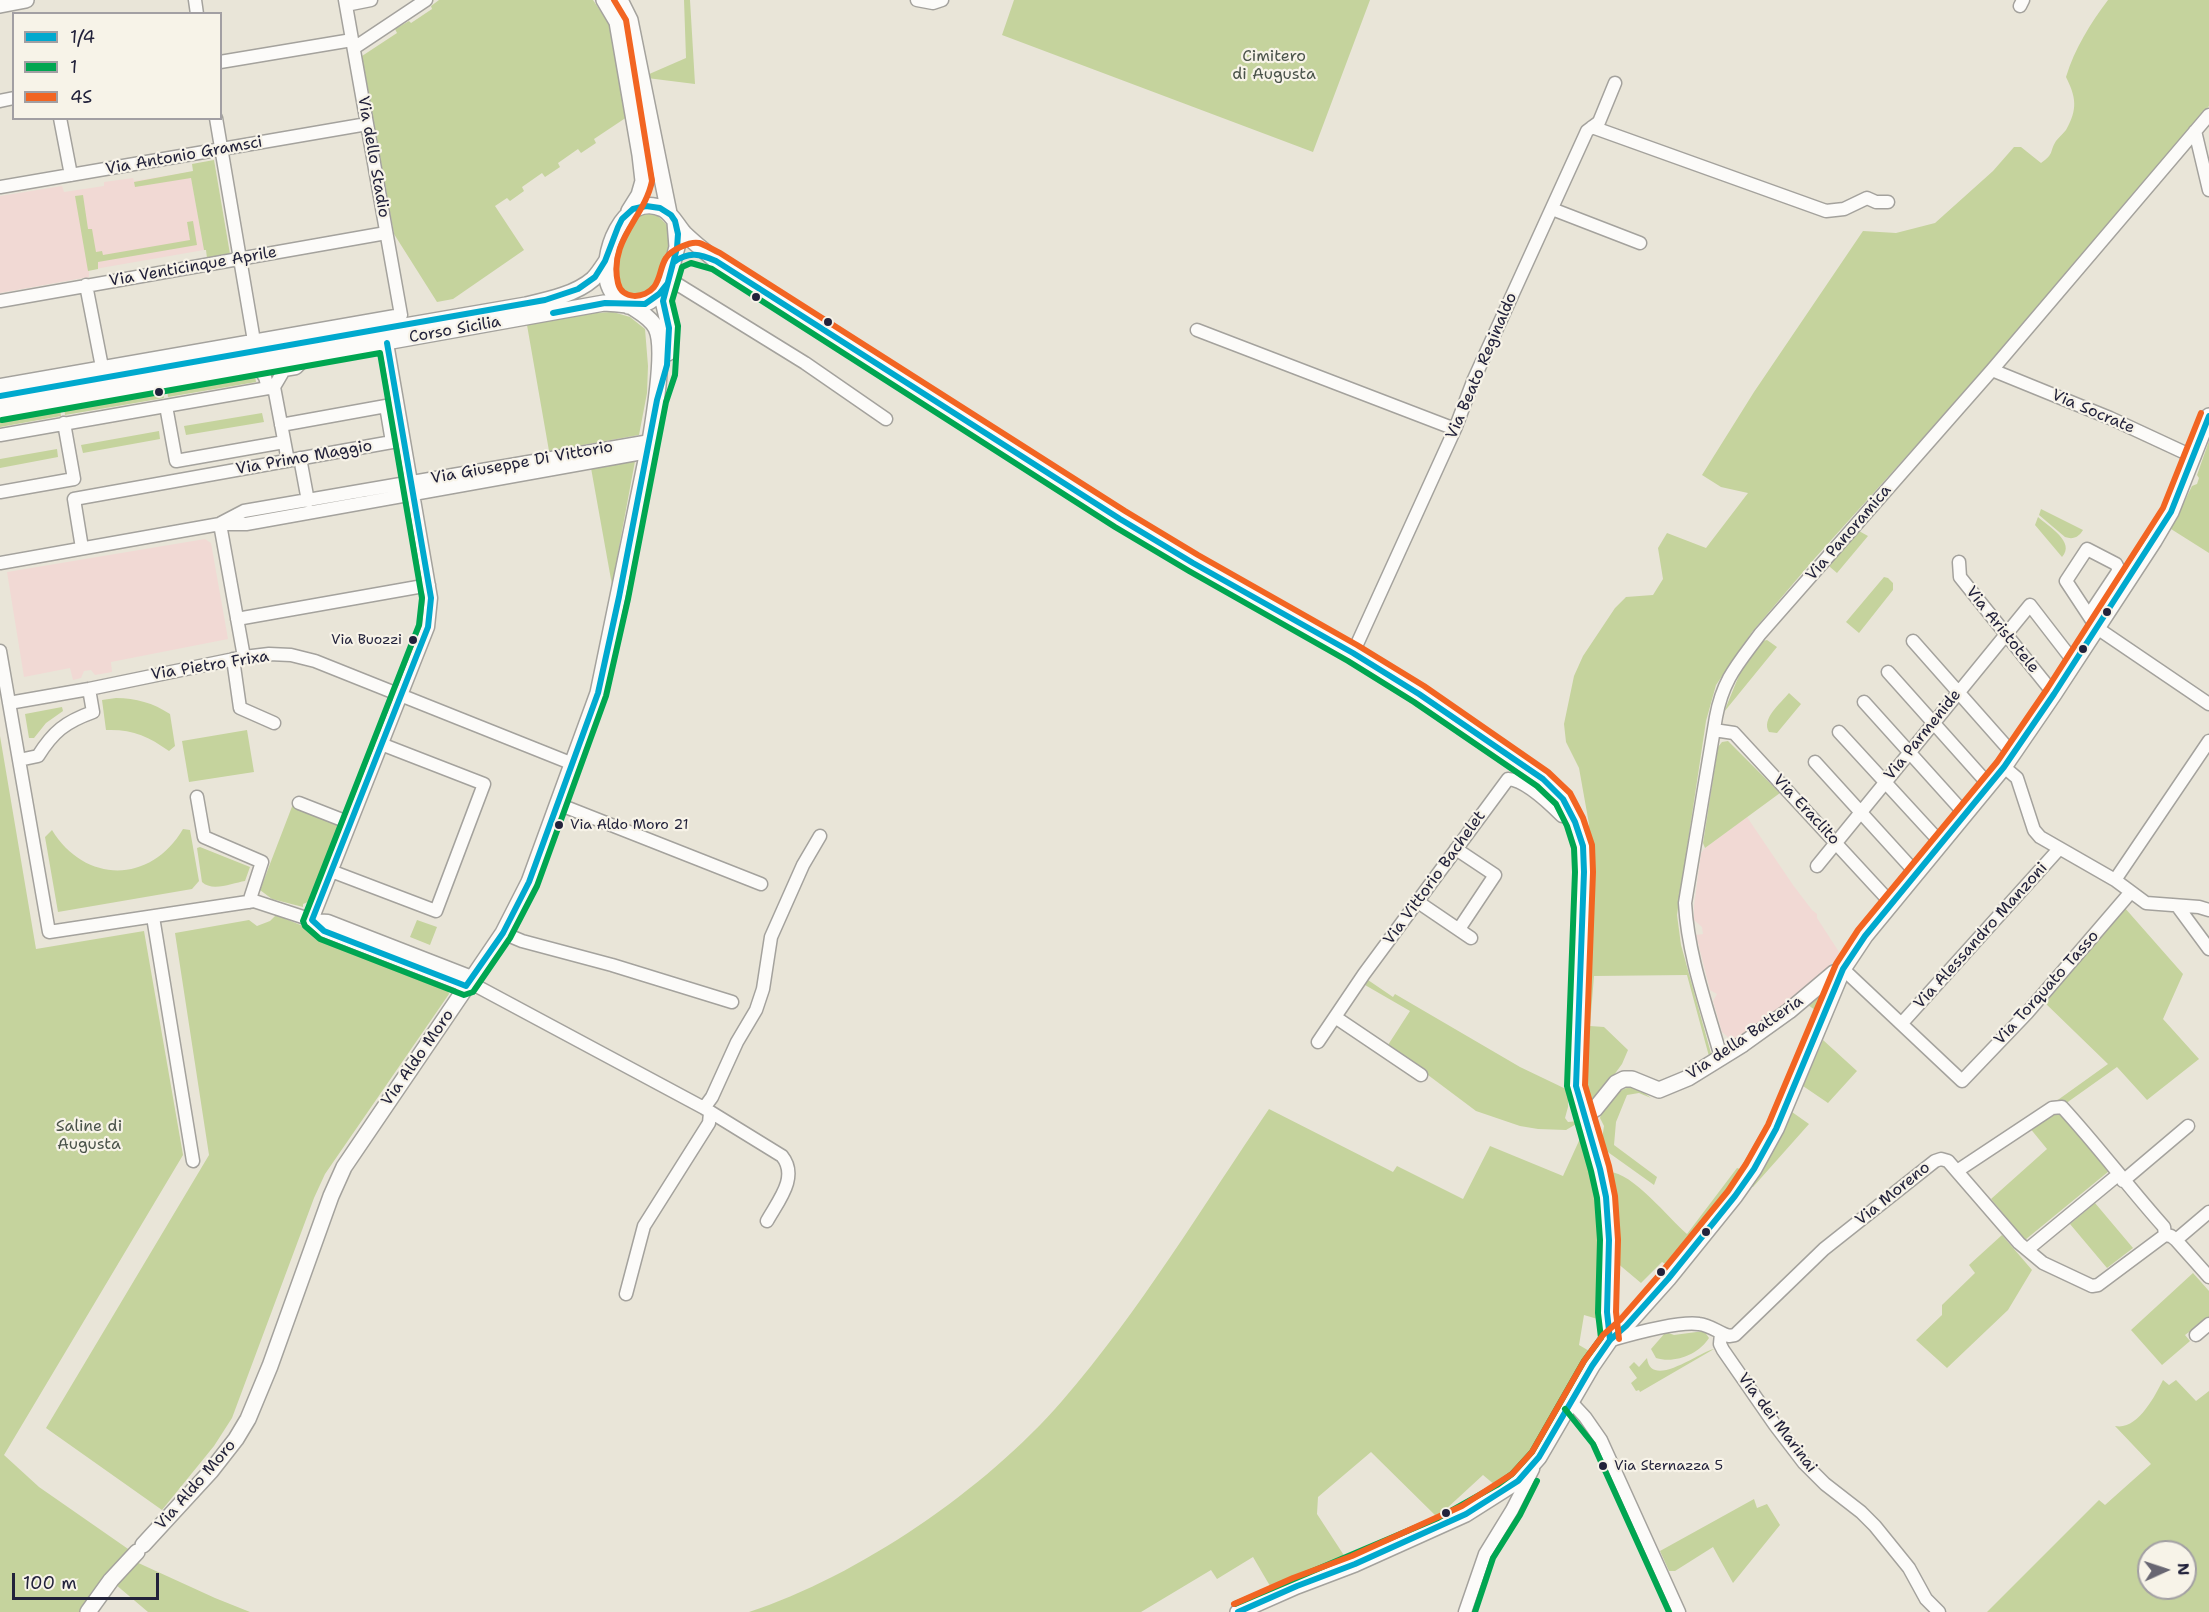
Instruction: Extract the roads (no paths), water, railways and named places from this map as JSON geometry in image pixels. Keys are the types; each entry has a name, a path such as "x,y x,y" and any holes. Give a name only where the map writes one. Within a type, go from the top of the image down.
{"main road":[{"path":"0,5 27,0"},
{"path":"604,0 617,22 643,181 639,195 619,227 607,260 609,286 613,294 652,322 658,331 660,341 657,400"},
{"path":"620,0 630,20 678,239 663,301 669,326 666,374 657,400"},
{"path":"629,211 646,205 654,206 672,217 685,234 716,261"},
{"path":"674,262 696,252 716,261 1120,519 1193,563 1353,652 1543,779 1563,799 1583,846 1576,1086 1597,1154 1606,1195 1609,1245 1606,1318 1610,1340"},
{"name":"Corso Sicilia","path":"0,411 256,366 343,337 545,300 585,284 594,278 607,260"},
{"path":"630,306 647,304 655,299 668,282"},
{"name":"Corso Sicilia","path":"0,396 222,358 387,343 604,303 630,306"},
{"name":"Via Aldo Moro","path":"88,1612 111,1580 211,1472 237,1439 270,1366 332,1196 345,1167 503,933 529,882 598,693 657,400"},
{"path":"1238,1612 1442,1526 1502,1493 1518,1481 1539,1457 1610,1340 1630,1330 1754,1169 1776,1130 1843,969 1891,903 2004,768 2054,694 2074,662 2093,622 2160,531 2171,512 2209,416"},
{"name":"Via della Batteria","path":"1584,1116 1595,1109 1616,1083 1624,1079 1632,1079 1659,1090 1688,1078 1743,1044 1834,973 1843,969"}],"street":[{"path":"346,3 371,0"},
{"path":"222,62 353,44 426,0"},
{"path":"917,0 933,3 942,0"},
{"name":"Via dello Stadio","path":"346,3 401,315 359,322"},
{"name":"Via Beato Reginaldo","path":"1353,652 1587,131 1599,122 1616,83"},
{"name":"Via Panoramica","path":"1721,1057 1688,936 1685,903 1720,697 1726,681 1760,634 1992,370 2209,115"},
{"path":"60,120 70,175"},
{"path":"216,120 254,340"},
{"name":"Via Antonio Gramsci","path":"0,187 367,124"},
{"path":"1592,128 1826,211 1844,209 1867,198 1876,202 1888,202"},
{"path":"2195,131 2209,190"},
{"path":"1551,209 1640,243"},
{"name":"Via Venticinque Aprile","path":"0,301 386,233"},
{"path":"668,282 805,363 886,419"},
{"path":"86,285 102,367"},
{"path":"343,337 359,322"},
{"path":"0,385 359,322"},
{"path":"1197,330 1455,429"},
{"path":"0,435 271,387 284,370 296,368 303,351 283,335"},
{"path":"312,920 428,627 431,611 429,585 387,343"},
{"path":"222,358 236,344"},
{"path":"256,366 271,387 284,442 294,460 308,501"},
{"name":"Via Socrate","path":"1992,370 2110,418 2194,457"},
{"name":"Via Primo Maggio","path":"166,406 176,461 284,442"},
{"name":"Via Primo Maggio","path":"82,548 74,499 392,442 386,406 281,425"},
{"path":"0,492 74,479 64,423"},
{"name":"Via Giuseppe Di Vittorio","path":"0,563 220,524 246,524 412,488 649,446"},
{"name":"Via Giuseppe Di Vittorio","path":"220,524 244,511 412,488"},
{"path":"220,524 237,619 240,708 274,723"},
{"path":"2093,622 2119,570 2116,564 2087,549 2066,581 2093,622 2209,704"},
{"name":"Via Aristotele","path":"1959,562 1960,577 2004,635 2054,694"},
{"path":"237,619 429,585"},
{"name":"Via Parmenide","path":"1817,866 2030,604 2074,662"},
{"path":"1913,642 2013,754"},
{"path":"0,651 49,932 249,902 268,904 312,920 328,921 469,982 707,1111 782,1156 787,1163 789,1182 767,1221"},
{"name":"Via Pietro Frixa","path":"9,703 238,658 269,654 291,655 315,661 573,764"},
{"path":"1888,672 1989,785"},
{"path":"19,760 38,756 48,740 60,728 73,719 93,711 89,689"},
{"path":"1864,702 1965,814"},
{"name":"Via Eraclito","path":"1714,730 1734,733 1891,903"},
{"path":"1839,732 1941,843"},
{"path":"2115,880 2209,741"},
{"path":"331,871 436,911 484,784 381,744"},
{"path":"1815,762 1916,873"},
{"path":"2004,768 2017,778 2034,830 2040,837 2115,880 2146,903 2178,907 2190,906 2209,910"},
{"name":"Via Vittorio Bachelet","path":"1318,1042 1508,779 1515,779 1544,799 1562,816 1572,816"},
{"path":"197,797 204,837 262,861 249,902"},
{"path":"299,803 350,823"},
{"path":"558,804 761,884"},
{"path":"626,1294 644,1226 709,1123 707,1111 712,1097 737,1042 756,1010 763,989 771,937 803,865 820,836"},
{"path":"1456,849 1495,875 1459,929"},
{"name":"Via Alessandro Manzoni","path":"1902,1023 2059,849"},
{"name":"Via Torquato Tasso","path":"1902,1023 1962,1081 2027,1013 2130,893"},
{"path":"1419,902 1471,938"},
{"path":"2178,907 2209,950"},
{"path":"153,917 193,1161"},
{"path":"503,933 522,941 612,965 732,1002"},
{"path":"1843,969 1902,1023"},
{"path":"1335,1017 1421,1075"},
{"path":"1713,1032 1725,1043 1743,1044"},
{"path":"1957,1171 2052,1108 2062,1107 2101,1149 2171,1238 2209,1277"},
{"path":"2028,1249 2188,1126"},
{"name":"Via Moreno","path":"1721,1333 1729,1336 1735,1335 1824,1249 1935,1161 1945,1159 2019,1243 2043,1263 2092,1286 2098,1285 2171,1238"},
{"path":"2171,1238 2209,1212"},
{"path":"1630,1330 1695,1323 1721,1333"},
{"path":"2196,1335 2209,1324"},
{"name":"Via dei Marinai","path":"1721,1333 1720,1344 1723,1350 1790,1444 1825,1484 1875,1526 1909,1568 1926,1599 1939,1612"},
{"path":"1572,1403 1601,1440 1679,1612"},
{"path":"1465,1612 1485,1554 1539,1457"},
{"path":"1502,1493 1516,1502"}],"place":[{"name":"Via Buozzi","path":"413,640"},
{"name":"Via Aldo Moro 21","path":"559,825"},
{"name":"Via Sternazza 5","path":"1603,1466"}],"park label":[{"name":"Cimitero di Augusta","path":"1274,66"},
{"name":"Saline di Augusta","path":"89,1136"}]}
